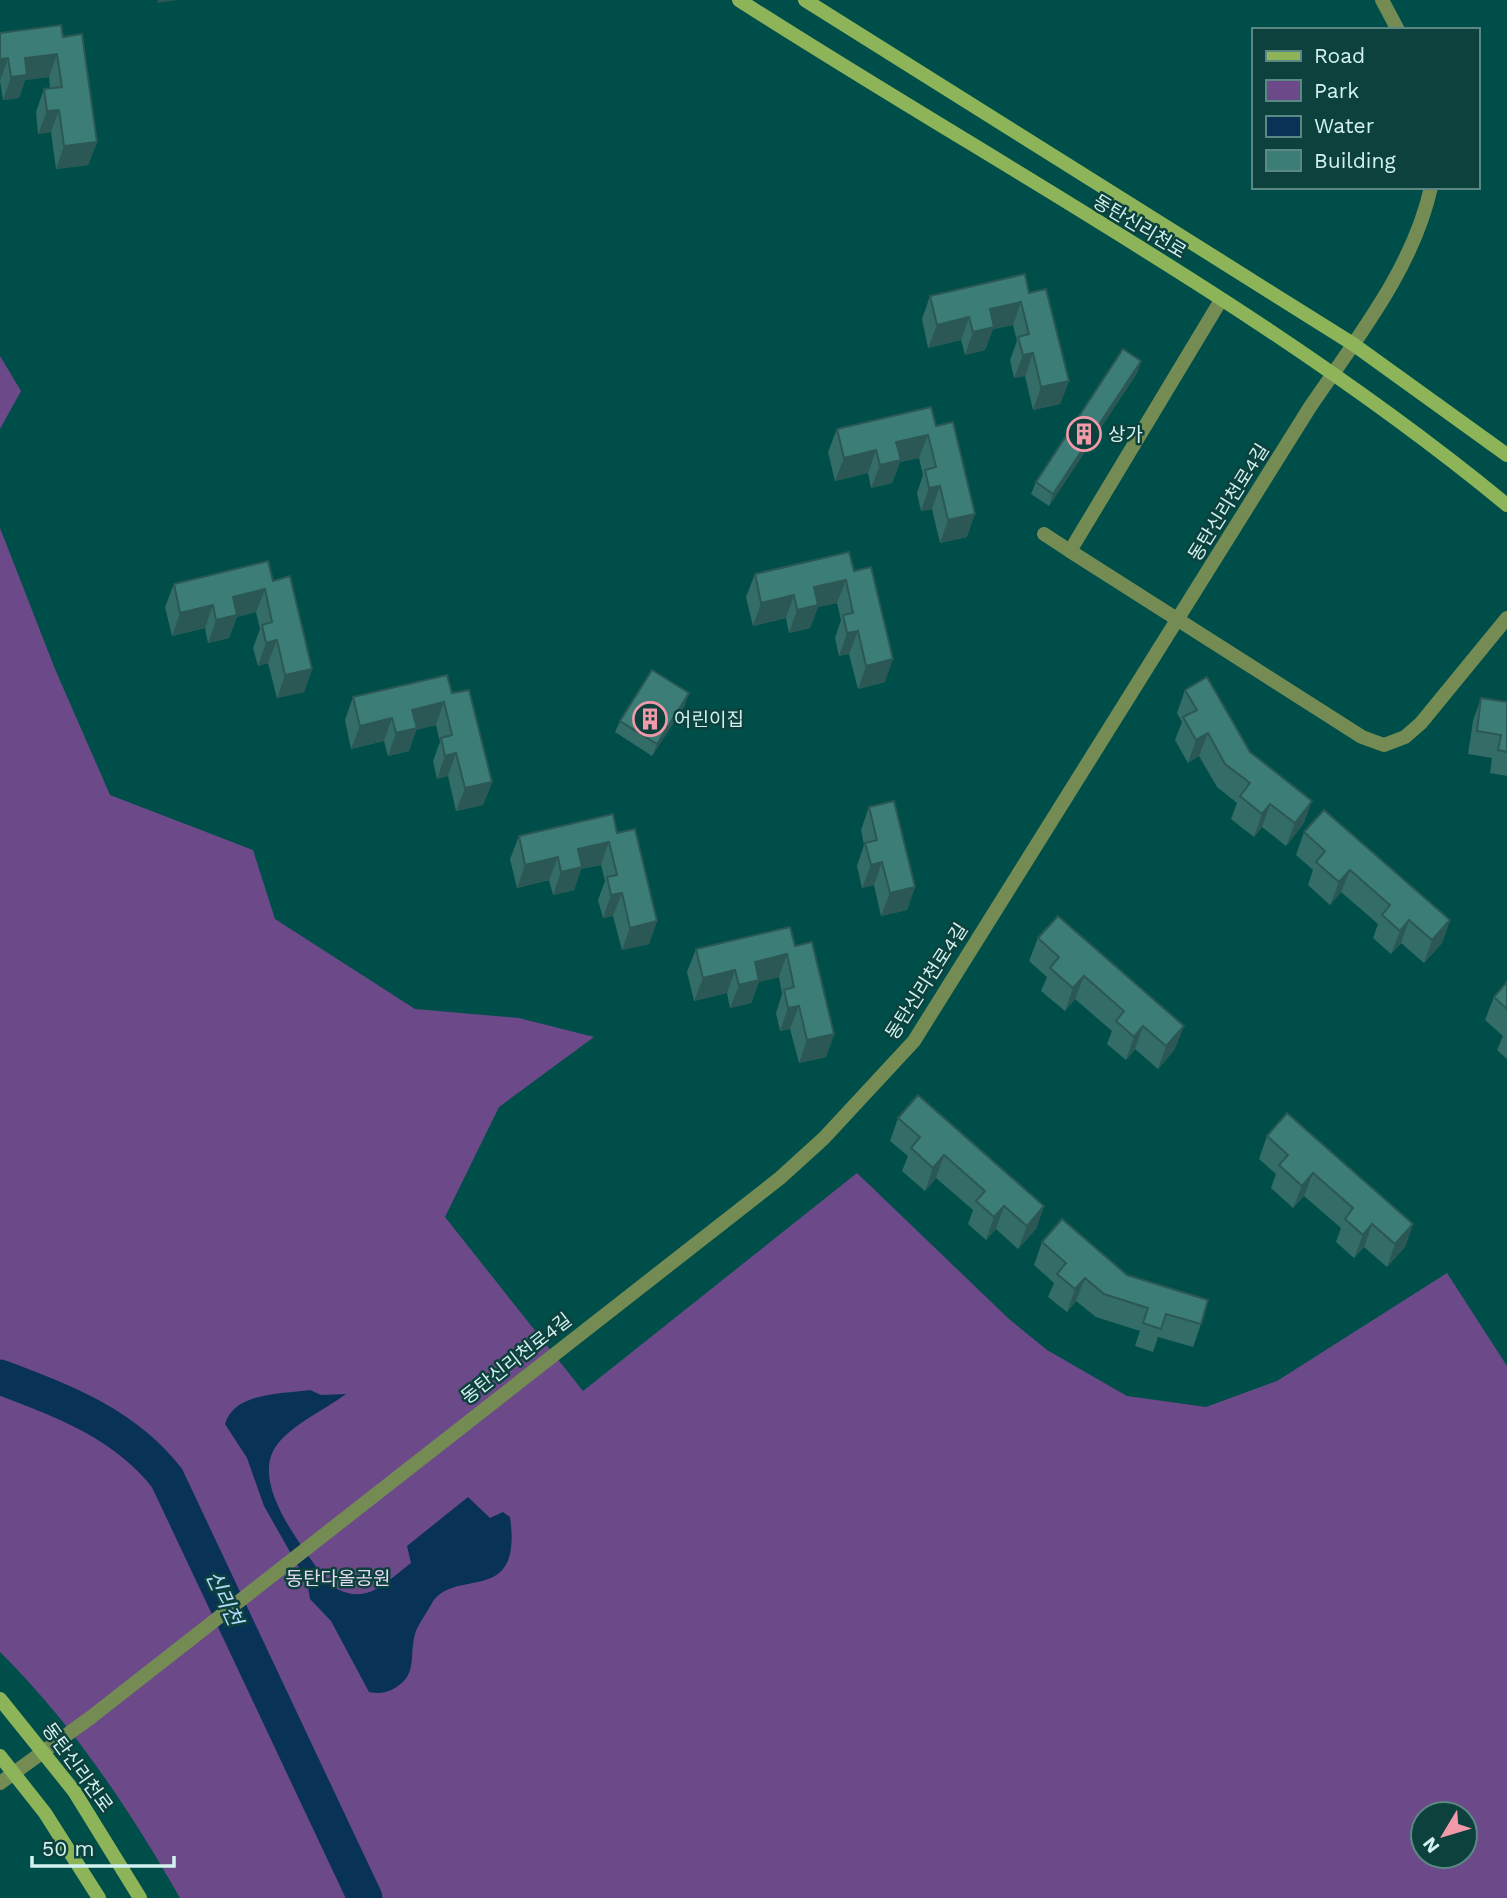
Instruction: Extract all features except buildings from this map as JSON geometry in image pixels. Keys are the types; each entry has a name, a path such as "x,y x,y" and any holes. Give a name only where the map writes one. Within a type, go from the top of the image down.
{"main road":[{"name":"동탄신리천로","path":"739,0 1222,300 1431,444 1507,505"},
{"name":"동탄신리천로","path":"805,0 1353,344 1507,455"},
{"name":"동탄신리천로","path":"0,1699 44,1751 97,1825 140,1898"},
{"path":"0,1756 69,1848 99,1898"}],"street":[{"path":"1382,0 1397,28"},
{"name":"동탄신리천로4길","path":"0,1783 90,1718 780,1178 864,1096 914,1041 1408,255 1424,216 1431,189"},
{"path":"1070,551 1222,300"},
{"path":"1045,534 1362,737 1384,745 1405,737 1421,723 1507,618"}],"green space":[{"path":"0,356 21,391 0,429"},
{"name":"동탄다올공원","path":"0,528 55,669 110,795 253,850 275,919 415,1009 519,1018 594,1037 499,1107 445,1217 583,1391 857,1173 1009,1319 1047,1350 1127,1396 1206,1407 1277,1381 1447,1273 1507,1366 1507,1898 180,1898 120,1800 75,1738 0,1652"}],"water":[{"path":"310,1390 321,1395 346,1394 303,1422 280,1441 271,1457 269,1475 273,1494 282,1513 327,1583 351,1594 362,1594 381,1586 411,1563 407,1546 468,1497 490,1518 503,1512 510,1517 511,1545 507,1564 497,1574 484,1580 442,1592 432,1603 416,1631 412,1663 407,1676 395,1688 385,1692 369,1692 331,1621 310,1599 307,1582 264,1506 247,1458 225,1424 238,1406 249,1400"}],"waterway":[{"name":"신리천","path":"0,1377 69,1405 112,1428 132,1442 167,1478 365,1898"}],"place":[{"name":"상가","path":"1084,434"},
{"name":"어린이집","path":"650,719"}]}
